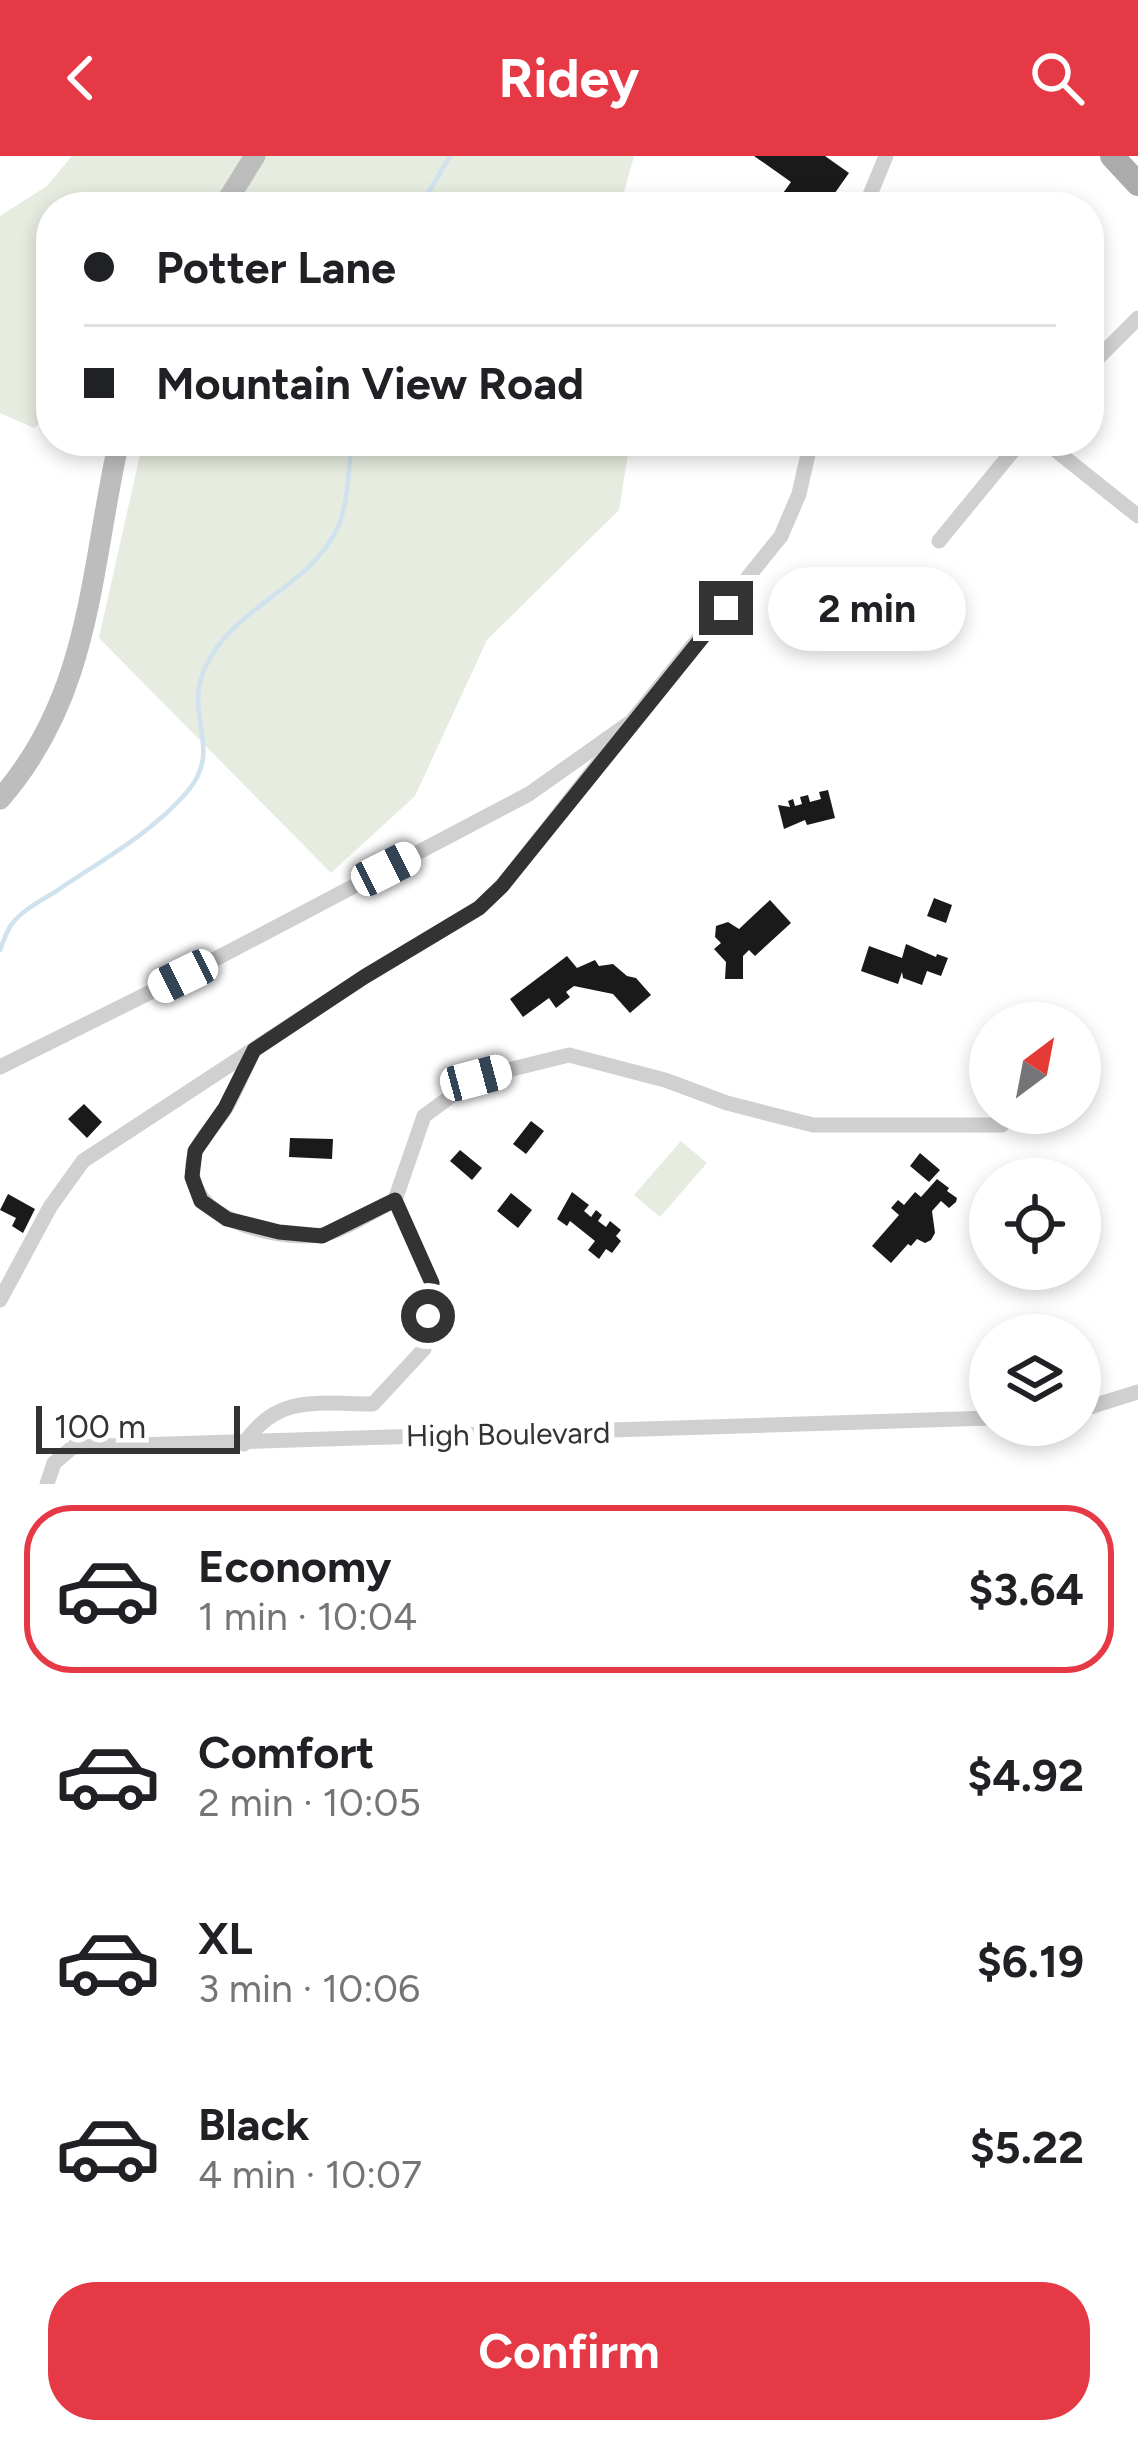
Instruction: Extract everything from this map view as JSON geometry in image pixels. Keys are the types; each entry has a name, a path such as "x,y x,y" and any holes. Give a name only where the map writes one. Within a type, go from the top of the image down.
{"main road":[{"path":"232,192 255,156"},
{"path":"1112,156 1138,184"},
{"path":"0,799 42,740 77,659 116,456"}],"street":[{"path":"871,192 886,156"},
{"path":"1104,352 1138,318"},
{"path":"0,1300 50,1207 83,1162 364,977 479,908 502,886 781,536 799,494 808,456"},
{"path":"939,541 1009,456"},
{"path":"1063,456 1138,516"},
{"path":"0,1067 529,794 632,722"},
{"path":"254,1050 225,1108 195,1151 192,1177 201,1201 227,1219 279,1232 322,1236 395,1200"},
{"path":"244,1444 287,1405 373,1403 424,1349 432,1283 395,1200 424,1116 476,1078 569,1054 814,1125 969,1125"},
{"path":"1101,1404 1138,1392"},
{"name":"High Boulevard","path":"47,1484 54,1463 73,1447 969,1419"}],"shaded area":[{"path":"72,156 634,156 624,192 38,192"},
{"path":"36,193 34,428 0,413 0,216"},
{"path":"140,456 628,456 619,510 487,640 415,796 331,873 99,638"},
{"path":"681,1141 707,1163 660,1217 634,1195"}],"building":[{"path":"754,156 825,156 849,173 836,192 784,192 791,182"},
{"path":"828,790 835,818 807,825 805,820 784,829 778,805 790,807 788,801 793,799 795,806 802,804 800,797 808,795 810,802 821,799 819,792"},
{"path":"934,898 952,905 946,923 927,916"},
{"path":"770,900 791,923 755,956 749,950 743,956 743,979 725,979 726,962 714,949 721,943 715,937 716,926 728,922 739,929"},
{"path":"906,944 948,958 941,976 927,971 922,985 903,978 902,972 898,984 861,971 869,946 902,958"},
{"path":"567,956 577,968 595,960 599,966 613,964 636,978 651,995 630,1013 613,994 574,986 566,992 570,997 556,1008 549,998 523,1017 510,999"},
{"path":"84,1104 102,1122 87,1138 68,1119"},
{"path":"531,1121 544,1131 526,1154 513,1144"},
{"path":"290,1138 333,1139 332,1159 289,1157"},
{"path":"460,1150 482,1168 472,1180 450,1161"},
{"path":"920,1153 940,1170 929,1182 910,1166"},
{"path":"937,1179 956,1202 949,1208 941,1201 932,1211 935,1233 931,1240 908,1244 891,1263 872,1246 899,1215 891,1208 898,1200 904,1205 915,1192 921,1197"},
{"path":"572,1192 589,1205 584,1211 591,1217 596,1210 602,1215 598,1221 606,1227 610,1221 621,1230 616,1236 621,1241 612,1253 606,1249 599,1259 588,1250 595,1241 570,1221 567,1226 557,1219"},
{"path":"511,1193 532,1210 518,1228 497,1211"},
{"path":"8,1194 35,1209 23,1233 12,1226 16,1218 0,1210"}],"waterway":[{"path":"429,192 450,156"},
{"path":"0,950 20,915 141,834 187,792 202,761 198,703 204,670 231,630 323,551 340,521 350,456"}],"route":[{"path":"428,1316 432,1283 395,1200 322,1236 279,1232 227,1219 201,1201 192,1177 195,1151 225,1108 254,1050 479,908 502,886 726,608"}]}
